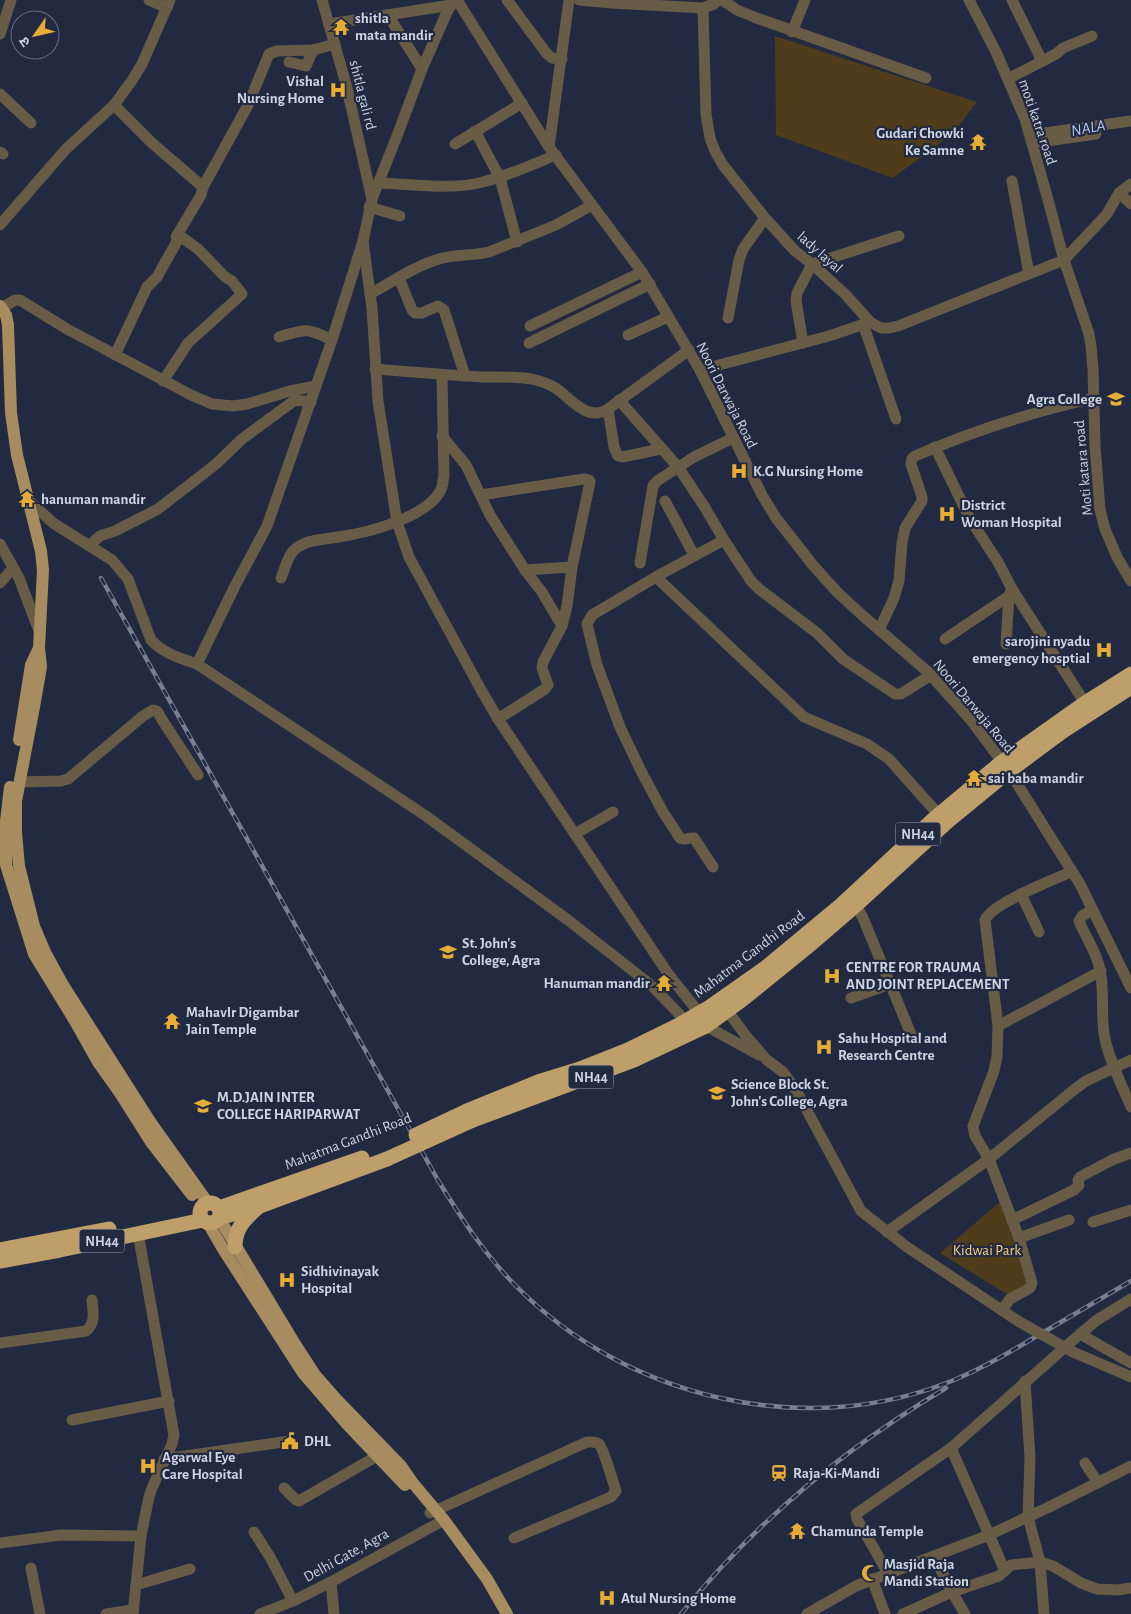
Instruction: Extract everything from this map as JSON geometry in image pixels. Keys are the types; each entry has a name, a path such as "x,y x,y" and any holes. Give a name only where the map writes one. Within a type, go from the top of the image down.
{"highway":[{"name":"Mahatma Gandhi Road","path":"724,1005 840,906 939,815 1005,767 1085,703 1131,674"},
{"name":"Mahatma Gandhi Road","path":"0,1250 209,1213 260,1206 385,1155 470,1116 634,1060 724,1005 806,948 856,905 1005,767 1131,688"},
{"name":"Mahatma Gandhi Road","path":"0,1261 138,1233 209,1213 385,1155"},
{"path":"235,1247 235,1237 242,1222 260,1206"}],"main road":[{"path":"1,307 6,315 8,325 11,413 17,455 44,570 39,648 41,667 18,782 8,800"},
{"path":"39,648 31,665 8,800 16,833 8,848 8,864 34,954 98,1062 151,1142 235,1247 303,1373 356,1426 440,1519 487,1579 507,1614"},
{"path":"209,1213 223,1249 285,1338"}],"street":[{"path":"0,34 11,0"},
{"path":"0,225 66,149 114,105 133,79 142,64 168,4 149,0"},
{"name":"shitla gali rd","path":"322,0 346,84 371,203"},
{"path":"507,0 547,54 552,58 562,59"},
{"path":"379,183 444,186 478,184 500,178 552,151 569,0"},
{"path":"579,0 703,8 721,0 737,10 792,32 926,78"},
{"path":"792,32 805,0"},
{"name":"moti katra road","path":"969,0 1008,79 1031,139 1064,260"},
{"path":"1012,0 1042,61"},
{"path":"329,24 388,15 456,1"},
{"path":"197,664 267,526 332,340 363,241 371,203 422,69 456,1"},
{"name":"Noori Darwaja Road","path":"456,1 552,151 650,284 700,370 762,495 791,538 837,592 930,675 970,719 1005,767 1080,884 1092,910 1128,971 1131,988"},
{"name":"lady layal","path":"703,8 706,114 710,138 723,166 765,218 795,251 853,302 867,323"},
{"path":"388,15 422,69"},
{"path":"1008,79 1063,48 1092,36"},
{"path":"176,237 201,195 203,187 248,105 269,54 277,51 312,50 335,44"},
{"path":"289,62 306,66 312,50"},
{"path":"0,94 31,124"},
{"path":"455,144 522,103"},
{"path":"114,105 152,143 203,187"},
{"path":"1031,139 1131,120"},
{"path":"475,131 500,178 517,242"},
{"name":"moti katra road","path":"1031,139 1110,132"},
{"path":"1012,181 1029,274"},
{"path":"700,370 803,343 867,323 881,328 898,326 1064,260 1107,214 1119,193 1131,184"},
{"path":"1119,193 1131,204"},
{"path":"371,203 400,216"},
{"path":"370,294 437,259 478,255 517,242 556,225 592,205"},
{"path":"728,318 739,260 749,238 765,218"},
{"path":"116,355 147,287 157,277 180,236 198,249 225,277 232,281 242,294 188,343 163,381"},
{"path":"803,343 796,301 797,293 812,264 900,236"},
{"path":"363,241 370,294 378,401 397,522 409,557 498,719 678,987 697,1020"},
{"name":"Moti katara road","path":"1064,260 1090,340 1094,398 1094,446 1100,510 1105,529 1117,557 1131,581"},
{"path":"530,326 642,272"},
{"path":"399,278 415,313 422,313 438,306 444,310 465,376"},
{"path":"529,343 650,284"},
{"path":"1,307 15,300 20,300 67,329 163,381 212,404 233,406 316,386"},
{"path":"628,335 668,317"},
{"path":"867,323 896,419"},
{"path":"279,337 307,330 314,331 332,340"},
{"path":"375,369 442,375 532,379 547,383 581,409 589,413 597,413 608,408 688,350"},
{"path":"281,578 290,556 300,546 315,540 358,534 397,522 428,505 438,495 444,476 442,375"},
{"path":"879,630 894,598 899,581 905,528 922,501 912,459 935,447 1036,412 1094,398"},
{"path":"89,546 100,536 158,509 216,464 242,439 295,400 311,402"},
{"path":"619,400 678,467 743,570 759,589 817,633 843,658 895,694 904,692 930,675"},
{"path":"608,408 614,447 618,456 662,449"},
{"path":"442,436 466,465 490,515 525,570 542,592 562,626"},
{"path":"640,563 653,486 694,456 733,438"},
{"path":"935,447 970,519 998,562 1010,593 1085,703"},
{"path":"481,495 584,479 590,482 590,490 572,567 567,606 562,626 543,662 542,668 548,682 547,687 498,719"},
{"path":"27,499 53,523 112,560 128,579 151,640 158,647 168,654 197,664 426,816 568,920 651,985 666,1000 767,1060 783,1072 796,1090 861,1211 887,1232 960,1284 1018,1322 1073,1352 1131,1376"},
{"path":"665,501 694,555"},
{"path":"713,866 694,838 680,838 663,812 642,773 620,728 597,665 587,624 592,615 656,576 724,540"},
{"path":"0,544 19,578 41,634"},
{"path":"525,570 572,567"},
{"path":"0,584 13,568"},
{"path":"656,576 804,717 867,744 880,752 889,759 939,815"},
{"path":"946,639 1010,593"},
{"path":"1006,644 1010,593"},
{"path":"18,782 61,781 68,779 143,716 153,710 157,711 198,775"},
{"path":"575,834 613,812"},
{"path":"1002,1310 1010,1300 1030,1288 1032,1280 1019,1238 989,1159 975,1136 973,1126 994,1072 997,1056 998,1026 984,920 990,912 1021,894 1072,872"},
{"path":"1021,894 1039,932"},
{"path":"856,905 913,1039"},
{"path":"1092,910 1082,916 1079,921 1095,950 1101,971 1105,1040 1114,1068 1130,1103"},
{"path":"998,1026 1101,971"},
{"path":"850,998 890,984"},
{"path":"666,1000 678,987"},
{"path":"724,1005 742,1031 767,1060"},
{"path":"887,1232 989,1159 1076,1088 1131,1060"},
{"path":"1012,1220 1074,1190 1079,1185 1078,1180 1080,1177 1112,1160 1131,1154"},
{"path":"1093,1222 1131,1210"},
{"path":"1019,1238 1069,1220"},
{"path":"106,1614 133,1612 141,1536 152,1488 172,1444 174,1435 138,1233"},
{"path":"888,1573 856,1519 856,1514 951,1448 1080,1334 1131,1299"},
{"path":"0,1343 86,1331 92,1327 94,1322 92,1300"},
{"path":"1080,1334 1131,1363"},
{"path":"1025,1381 1030,1458 1028,1517 1040,1562 1044,1614"},
{"path":"72,1420 168,1401"},
{"path":"164,1459 290,1441"},
{"name":"Delhi Gate, Agra","path":"260,1614 293,1601 331,1582 440,1519 587,1442 598,1443 616,1492 610,1497 514,1538"},
{"path":"951,1448 1005,1571"},
{"path":"284,1488 299,1501 382,1454"},
{"path":"1085,1463 1098,1483"},
{"path":"807,1614 856,1586 989,1535 1131,1466"},
{"path":"254,1532 293,1601"},
{"path":"0,1542 61,1536 141,1536"},
{"path":"934,1556 965,1614"},
{"path":"903,1614 952,1592 999,1576 1011,1565 1040,1562 1052,1566 1097,1589 1117,1590 1131,1588"},
{"path":"32,1568 40,1614"},
{"path":"136,1586 190,1569"},
{"path":"872,1579 885,1614"},
{"path":"331,1582 334,1614"}],"green space":[{"path":"775,36 977,102 953,133 893,178 776,135"},
{"name":"Kidwai Park","path":"1000,1202 1029,1283 1010,1296 940,1253"}],"railway":[{"path":"101,578 439,1182 465,1223 494,1262 516,1286 561,1325 611,1357 665,1381 722,1398 780,1407 839,1407 898,1398 954,1380 1007,1354 1131,1281"},
{"path":"681,1614 739,1549 803,1489 872,1436 946,1388"}],"place":[{"name":"shitla mata mandir","path":"341,27"},
{"name":"Vishal Nursing Home","path":"338,90"},
{"name":"Gudari Chowki Ke Samne","path":"978,142"},
{"name":"Agra College","path":"1116,399"},
{"name":"K.G Nursing Home","path":"739,471"},
{"name":"hanuman mandir","path":"27,499"},
{"name":"District Woman Hospital","path":"947,514"},
{"name":"sarojini nyadu emergency hosptial","path":"1104,650"},
{"name":"sai baba mandir","path":"974,778"},
{"name":"St. John's College, Agra","path":"448,952"},
{"name":"CENTRE FOR TRAUMA AND JOINT REPLACEMENT","path":"832,976"},
{"name":"Hanuman mandir","path":"664,983"},
{"name":"MahavIr Digambar Jain Temple","path":"172,1021"},
{"name":"Sahu Hospital and Research Centre","path":"824,1047"},
{"name":"Science Block St. John's College, Agra","path":"717,1093"},
{"name":"M.D.JAIN INTER COLLEGE HARIPARWAT","path":"203,1106"},
{"name":"Sidhivinayak Hospital","path":"287,1280"},
{"name":"DHL","path":"290,1441"},
{"name":"Agarwal Eye Care Hospital","path":"148,1466"},
{"name":"Raja-Ki-Mandi","path":"779,1473"},
{"name":"Chamunda Temple","path":"797,1531"},
{"name":"Masjid Raja Mandi Station","path":"870,1573"},
{"name":"Atul Nursing Home","path":"607,1598"}],"water label":[{"name":"NALA","path":"1088,127"}]}
